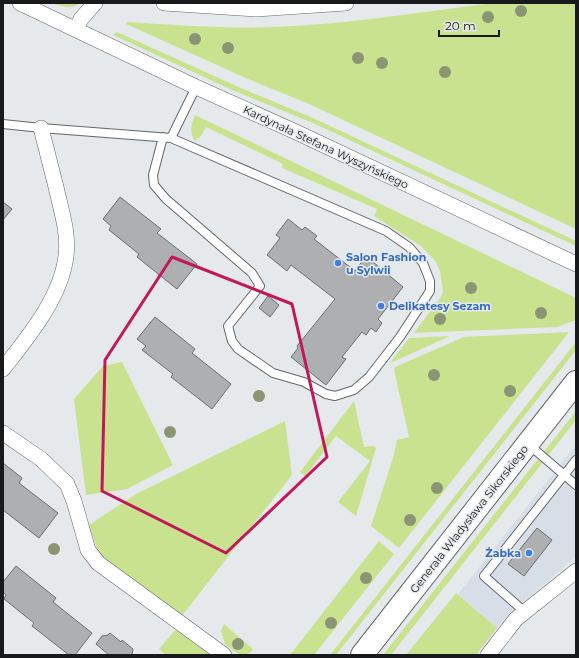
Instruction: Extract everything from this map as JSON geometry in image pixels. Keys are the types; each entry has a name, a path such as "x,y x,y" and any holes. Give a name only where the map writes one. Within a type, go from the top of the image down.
{"street":[{"name":"Kardynała Stefana Wyszyńskiego","path":"20,3 196,87 296,132 576,264"},
{"path":"76,29 81,19 95,3"},
{"path":"164,3 256,9 346,3"},
{"path":"3,369 48,308 63,272 66,256 66,236 63,217 41,128"},
{"name":"Generała Władysława Sikorskiego","path":"362,655 576,382"},
{"path":"3,433 41,459 67,484 74,501 88,550 98,562 224,655"},
{"path":"488,655 516,619 576,571"}],"lane":[{"path":"3,124 167,137 386,230 409,247 423,263 430,281 430,291 400,337 369,377 354,390 335,396 326,394 304,382 273,373 238,349 232,341 228,326 260,286 252,273 166,199 154,185 152,175 167,137 196,87"},
{"path":"528,444 576,485"},
{"path":"525,612 484,576 576,460"}],"highlighted area":[{"path":"172,257 292,304 327,457 226,553 102,491 105,360"}],"shaded area":[{"path":"576,445 576,556 509,615 497,628 458,594"}],"green space":[{"path":"51,3 80,3 70,7"},
{"path":"493,3 576,3 576,229 309,104 248,79 126,24 127,22 202,26 276,27 331,23"},
{"path":"117,32 243,89 313,118 576,241 576,246 313,123 232,90 113,35"},
{"path":"195,115 576,298 576,320 557,327 414,333 443,292 440,271 436,262 421,246 374,216 377,209 282,168 283,164 206,127 201,136 195,141 191,128"},
{"path":"569,332 399,548 371,526 393,458 397,440 409,437 394,370 395,367 464,337"},
{"path":"450,336 395,361 390,363 409,338"},
{"path":"576,342 576,350 336,655 330,655"},
{"path":"122,362 173,465 127,489 86,495 74,399 103,366"},
{"path":"354,401 364,447 374,446 376,448 356,516 338,502 370,461 336,436 305,476 300,472"},
{"path":"576,411 576,420 391,655 383,655"},
{"path":"285,421 292,475 181,617 117,571 101,556 89,525 136,494"},
{"path":"379,541 394,554 314,655 290,655"},
{"path":"456,593 497,628 476,655 406,655"},
{"path":"224,624 253,650 246,655 240,655 225,644 221,631"},
{"path":"177,628 209,652 208,655 166,655 159,649"}],"building":[{"path":"120,197 161,229 157,233 197,264 177,289 137,257 139,254 109,230 111,226 103,219"},
{"path":"3,202 12,209 3,220"},
{"path":"288,219 302,230 305,227 317,236 314,239 355,271 366,256 403,287 378,319 382,323 376,332 371,328 366,335 362,332 342,357 346,359 326,385 291,357 298,348 297,346 335,299 291,265 287,271 267,255 280,238 276,235"},
{"path":"268,296 279,305 270,317 259,308"},
{"path":"155,317 195,349 192,353 231,384 212,409 171,377 173,374 142,350 146,346 137,339"},
{"path":"3,463 22,478 19,483 58,513 39,538 3,510"},
{"path":"537,528 552,540 524,576 508,564"},
{"path":"16,566 56,598 53,602 92,633 75,655 69,655 32,626 34,623 4,599 6,595 3,592 3,582"},
{"path":"110,633 133,649 132,655 109,655 96,644 102,636"}],"place":[{"name":"Salon Fashion u Sylwii","path":"338,263"},
{"name":"Delikatesy Sezam","path":"381,306"},
{"name":"Żabka","path":"529,553"}]}
